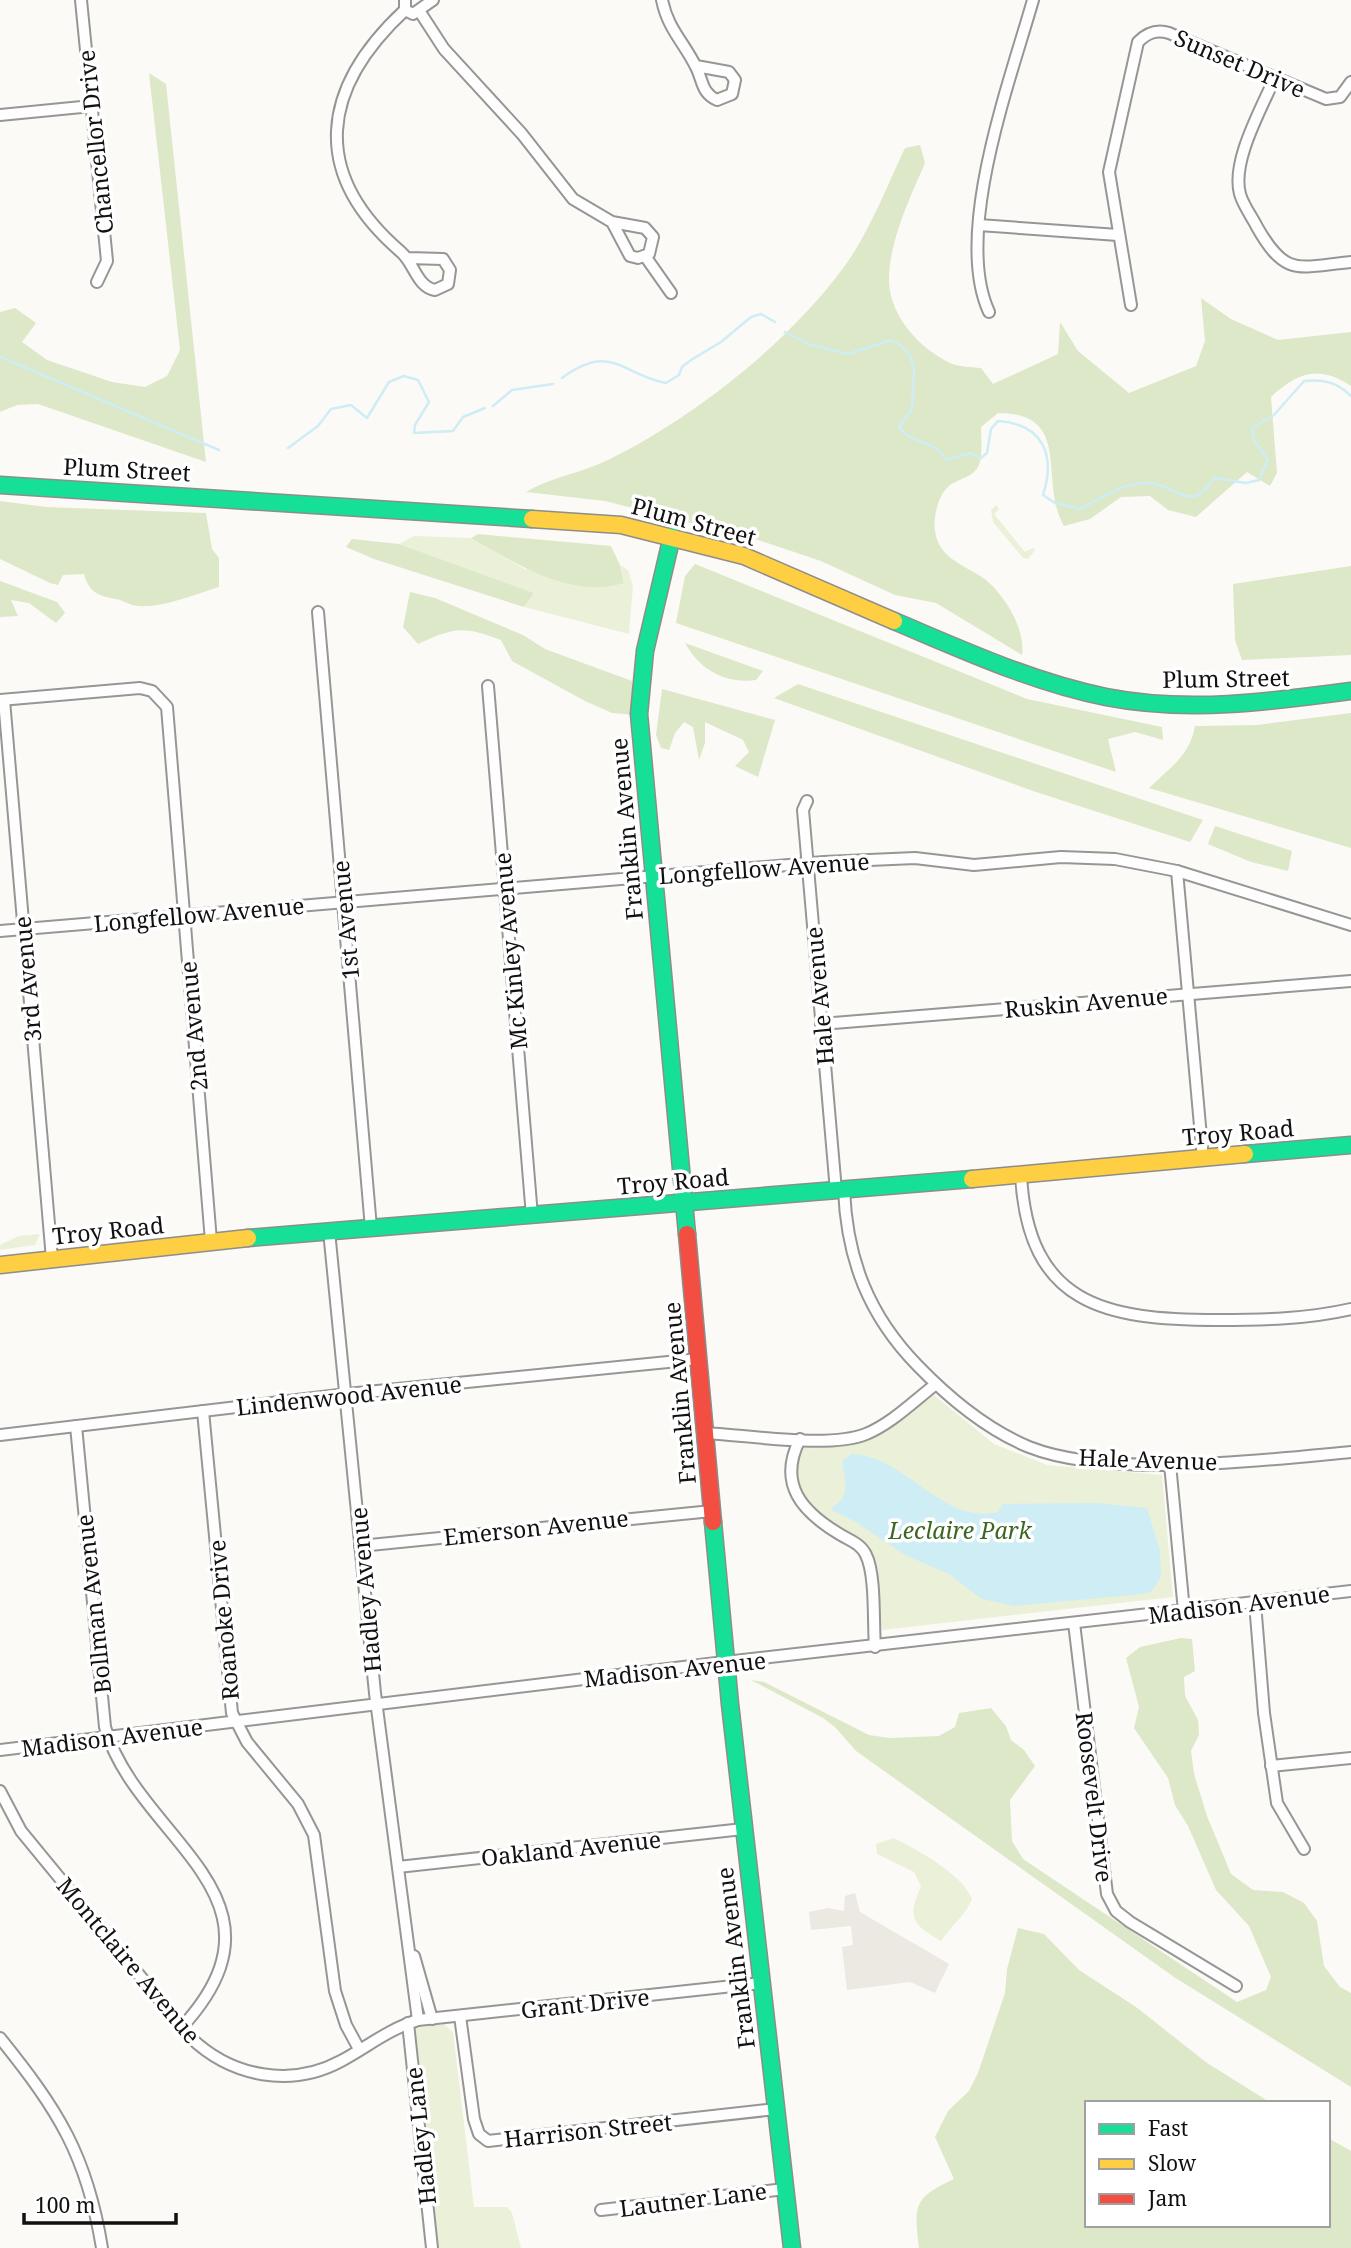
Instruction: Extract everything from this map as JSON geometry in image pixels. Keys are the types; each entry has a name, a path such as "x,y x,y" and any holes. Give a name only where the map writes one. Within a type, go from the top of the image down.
{"main road":[{"name":"Plum Street","path":"0,485 621,524 732,552 788,573 1004,668 1106,697 1182,705 1243,705 1311,699 1351,691"},
{"name":"Franklin Avenue","path":"672,536 645,651 640,691 652,876 726,1664 792,2248"},
{"name":"Troy Road","path":"0,1265 211,1241 840,1191 1351,1145"}],"street":[{"name":"Chancellor Drive","path":"81,0 107,261 97,282"},
{"path":"408,258 385,239 359,206 344,174 337,141 340,108 352,73 380,34 405,5 413,14 420,12 433,0"},
{"path":"662,0 675,36 696,66"},
{"path":"989,312 980,293 979,225 987,167 1032,0"},
{"path":"420,12 444,49 522,134 573,199 612,222 648,230 653,237 653,246 645,256 634,258 625,252 612,222"},
{"name":"Sunset Drive","path":"1131,304 1110,187 1111,158 1138,42 1144,36 1161,30 1326,99 1340,97 1351,82"},
{"path":"1275,77 1240,162 1240,196 1270,251 1282,262 1300,267 1351,262"},
{"path":"0,115 92,106"},
{"path":"979,225 1118,235"},
{"path":"645,256 671,293"},
{"name":"1st Avenue","path":"318,612 371,1228"},
{"name":"Mc Kinley Avenue","path":"488,686 532,1216"},
{"name":"2nd Avenue","path":"2,700 140,688 152,691 162,699 169,714 211,1241"},
{"name":"3rd Avenue","path":"2,700 52,1259"},
{"name":"Hale Avenue","path":"807,801 803,810 807,864 821,1024 840,1191 852,1255 871,1305 894,1341 936,1384 978,1417 1030,1447 1070,1458 1170,1464 1351,1452"},
{"name":"Longfellow Avenue","path":"0,931 807,864 915,858 974,865 1034,858 1086,857 1144,862 1351,925"},
{"path":"1177,871 1203,1159"},
{"name":"Ruskin Avenue","path":"821,1024 1351,981"},
{"path":"1021,1175 1027,1225 1040,1255 1072,1293 1104,1308 1196,1320 1270,1320 1351,1309"},
{"name":"Hadley Avenue","path":"329,1231 377,1705 410,1947 413,2022"},
{"name":"Lindenwood Avenue","path":"0,1435 347,1394 698,1359"},
{"path":"705,1433 840,1441 867,1434 936,1384"},
{"name":"Roanoke Drive","path":"203,1411 231,1708 236,1722 256,1753 298,1804 314,1835 335,1991 346,2025 359,2049"},
{"name":"Bollman Avenue","path":"76,1426 108,1737 121,1769 207,1876 220,1907 224,1937 219,1972 202,2005 182,2027"},
{"path":"800,1439 790,1465 792,1487 808,1510 855,1542 866,1555 875,1647"},
{"path":"1170,1464 1185,1611"},
{"name":"Emerson Avenue","path":"360,1546 712,1511"},
{"name":"Madison Avenue","path":"0,1750 1351,1591"},
{"path":"1255,1603 1271,1766 1278,1803 1304,1849"},
{"name":"Roosevelt Drive","path":"1074,1623 1107,1894 1116,1911 1130,1922 1236,1986"},
{"path":"1271,1766 1351,1758"},
{"name":"Montclaire Avenue","path":"0,1791 21,1831 182,2027 214,2057 262,2075 311,2073 328,2067 413,2022"},
{"name":"Oakland Avenue","path":"398,1867 743,1829"},
{"name":"Hadley Avenue","path":"410,1947 419,1969 432,2019"},
{"name":"Grant Drive","path":"413,2022 761,1983"},
{"name":"Harrison Street","path":"460,2016 474,2119 479,2134 488,2141 776,2109"},
{"name":"Hadley Lane","path":"413,2022 432,2248"},
{"path":"0,2038 37,2085 67,2131 88,2181 102,2248"},
{"name":"Lautner Lane","path":"601,2210 785,2189"}],"green space":[{"path":"149,73 166,84 206,462 38,404 17,405 0,412 0,312 15,308 36,323 22,342 47,360 112,382 145,387 167,376 180,350"},
{"path":"920,145 925,163 896,235 890,265 890,293 900,318 908,329 938,357 957,365 981,368 993,384 1058,354 1060,322 1078,351 1129,393 1196,366 1205,341 1201,298 1231,319 1278,340 1351,332 1351,386 1329,375 1309,374 1281,388 1271,397 1277,473 1270,486 1247,472 1196,517 1168,510 1150,496 1121,497 1090,519 1064,526 1057,508 1050,453 1045,437 1037,424 1022,416 998,413 981,427 979,465 970,475 949,486 942,495 936,513 935,531 946,554 982,577 998,592 1017,623 1021,634 1022,655 936,603 895,595 821,561 758,540 605,501 526,492 600,464 642,442 707,400 768,350 796,323 844,267 870,224 905,148"},
{"path":"0,501 46,507 206,513 212,549 219,558 219,587 176,601 142,606 96,592 89,586 84,574 63,575 58,585 50,583 0,559"},
{"path":"996,505 999,509 994,514 1025,552 1033,548 1035,550 1028,559 1023,558 993,522 991,510"},
{"path":"478,534 611,546 620,565 624,583 604,587 564,583 525,568 471,538"},
{"path":"414,536 471,538 525,569 624,582 620,565 628,570 633,586 629,634 524,607 534,593 399,544"},
{"path":"352,539 399,544 534,593 524,607 374,559 346,547"},
{"path":"695,564 1027,699 1162,727 1163,740 1135,732 1108,739 1116,772 676,623 685,576"},
{"path":"1351,566 1351,655 1242,660 1235,640 1233,584"},
{"path":"0,581 57,602 65,613 56,623 29,603 11,600 18,616 0,617"},
{"path":"410,592 435,598 523,635 545,649 632,681 634,715 612,713 512,661 501,640 488,635 459,630 418,644 403,627"},
{"path":"685,643 763,671 756,680 724,677 706,668"},
{"path":"798,684 1203,820 1190,842 1033,791 774,698"},
{"path":"662,689 775,720 758,777 735,766 749,752 743,740 705,722 705,743 699,760 693,727 684,722 675,733 669,750 661,748 656,735"},
{"path":"1351,713 1351,848 1149,788 1184,754 1195,726 1257,725"},
{"path":"1215,826 1292,851 1288,871 1251,862 1208,844"},
{"path":"40,1234 35,1245 0,1250 0,1245 19,1236"},
{"name":"Leclaire Park","path":"934,1395 994,1444 1047,1465 1162,1475 1173,1597 882,1630 877,1575 870,1555 856,1538 820,1514 801,1496 795,1485 795,1462 803,1448 845,1446 874,1436 888,1429"},
{"path":"1181,1638 1192,1639 1195,1671 1184,1677 1185,1696 1198,1720 1199,1735 1191,1751 1194,1774 1207,1816 1231,1874 1253,1890 1283,1892 1304,1903 1317,1921 1324,1966 1340,1987 1351,1993 1351,2087 1174,1977 856,1751 835,1727 823,1718 751,1680 764,1682 869,1735 889,1738 939,1736 955,1727 959,1713 991,1708 1006,1726 1011,1740 1024,1750 1035,1766 1010,1800 1012,1841 1023,1859 1237,2002 1266,1990 1271,1977 1249,1926 1216,1890 1188,1826 1175,1805 1168,1778 1134,1728 1139,1707 1126,1658 1140,1647"},
{"path":"894,1838 950,1872 972,1899 966,1911 941,1941 918,1925 915,1919 914,1906 921,1886 914,1872 877,1854 876,1844"},
{"path":"1018,1928 1044,1934 1079,1970 1136,2007 1207,2063 1268,2101 1085,2101 1085,2227 1330,2227 1330,2139 1351,2151 1351,2248 919,2248 919,2204 931,2192 954,2179 935,2137 948,2111 969,2091 978,2073 1005,1993 1007,1969"},
{"path":"444,2024 453,2032 474,2207 507,2207 512,2213 521,2248 436,2248 413,2036 415,2028"}],"shaded area":[{"path":"855,1893 860,1912 949,1964 935,1993 910,1982 847,1990 842,1947 853,1945 851,1926 811,1930 809,1912 828,1908 844,1911 845,1896"}],"water":[{"path":"851,1454 871,1457 889,1465 941,1500 959,1509 978,1513 998,1512 1003,1504 1096,1503 1147,1508 1160,1551 1161,1577 1151,1592 1142,1594 1014,1606 982,1599 949,1574 905,1555 856,1522 830,1509 844,1494 842,1461"}],"waterway":[{"path":"562,378 593,362 605,361 666,383 679,375 682,367 691,360 721,342 751,317 761,314 775,322"},
{"path":"785,332 811,345 848,354 891,340 901,345 910,355 914,369 912,409 899,427 904,433 930,445 942,453 946,460 970,453 981,458 987,453 991,429 998,421 1026,428 1042,444 1046,455 1048,467 1043,495 1055,503 1080,509 1120,488 1137,484 1157,484 1190,497 1205,489 1214,478 1246,483 1259,480 1268,460 1254,440 1252,428 1274,415 1304,381 1329,382 1351,396"},
{"path":"0,357 219,450"},
{"path":"288,448 318,426 331,409 351,405 367,418 389,382 404,376 418,380 429,402 415,425 414,433 453,431 463,417 485,408"},
{"path":"493,406 512,390 553,384"}],"traffic: fast":[{"path":"0,485 532,519"},
{"path":"672,536 645,651 639,714 687,1234"},
{"path":"894,621 1051,683 1136,702 1228,704 1351,691"},
{"path":"1245,1154 1351,1145"},
{"path":"248,1238 972,1179"},
{"path":"713,1522 730,1704 792,2248"}],"traffic: slow":[{"path":"532,519 621,525 744,556 894,621"},
{"path":"972,1179 1245,1154"},
{"path":"0,1265 248,1238"}],"traffic: jam":[{"path":"687,1234 713,1522"}]}
